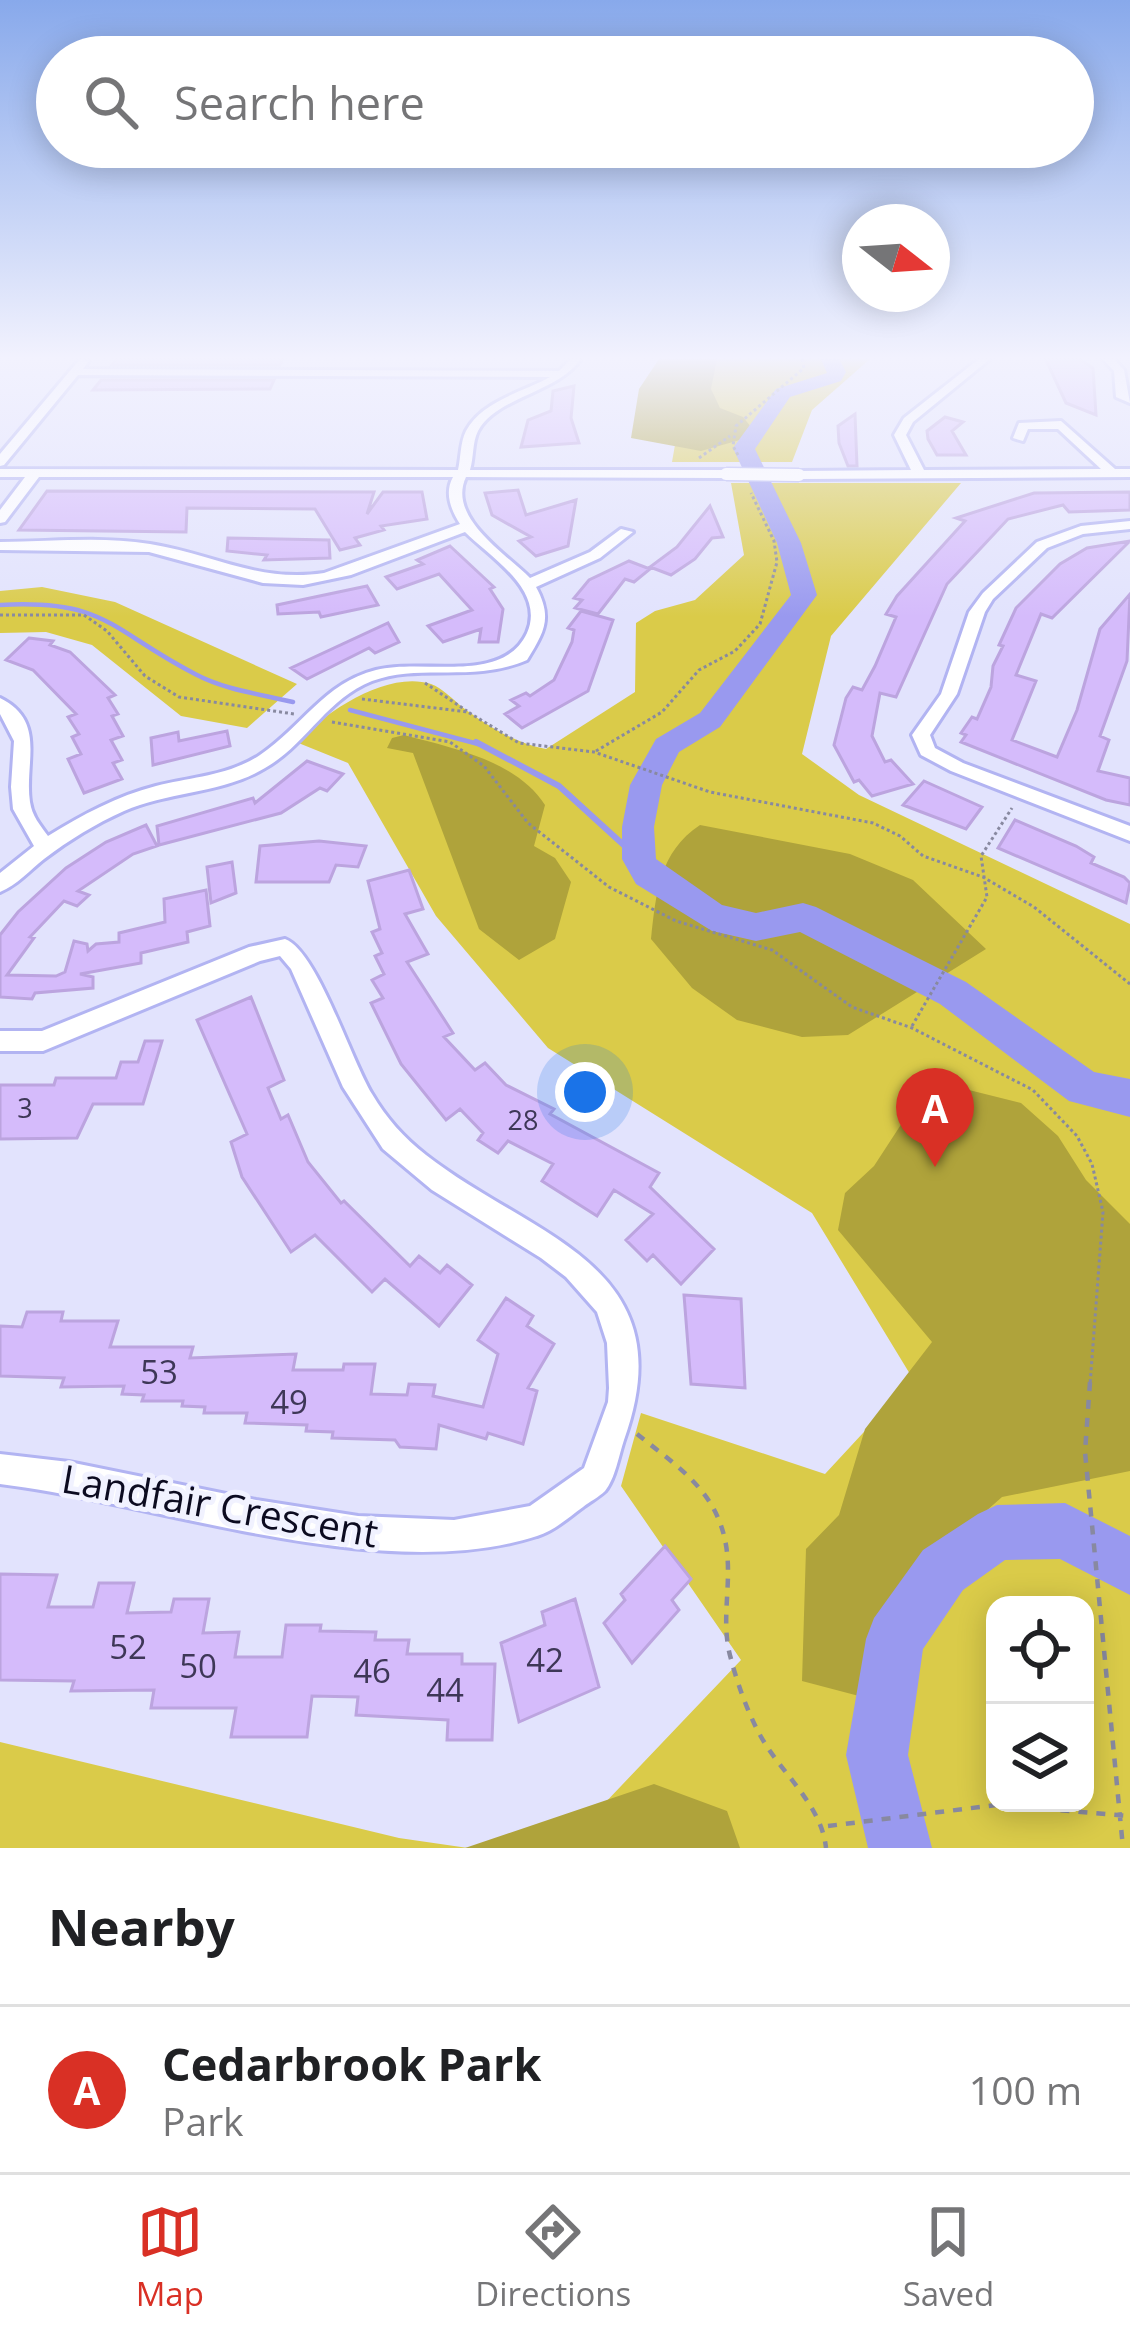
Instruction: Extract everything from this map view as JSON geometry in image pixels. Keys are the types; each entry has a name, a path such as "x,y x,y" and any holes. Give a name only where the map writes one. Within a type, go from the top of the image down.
{"street":[{"path":"0,884 44,845 128,802 253,767 280,749 337,690 405,668 475,669 521,657 538,628 539,607 530,584 470,526 458,507 455,485 463,473 468,445"},
{"path":"905,445 919,473"},
{"path":"1084,445 1111,473"},
{"path":"0,473 1130,473"},
{"path":"0,519 34,473"},
{"path":"1130,525 1081,530 1042,544 988,596 977,612 949,694 921,735 927,751 957,767 1130,834"},
{"path":"0,546 145,548 269,582 296,582 357,568 420,540 470,526"},
{"path":"530,584 595,555 626,532"},
{"path":"0,704 21,728 27,749 20,801 30,828 44,845"},
{"name":"Landfair Crescent","path":"0,1041 44,1041 257,953 285,947 300,964 368,1108 393,1142 571,1262 602,1295 617,1328 626,1373 622,1421 602,1472 559,1511 500,1534 386,1538 0,1469"}],"path":[{"path":"693,462 717,445"},
{"path":"736,445 742,464"},
{"path":"594,752 662,712 699,670 736,651 762,620 777,562 774,541 747,479"},
{"path":"0,614 84,615 106,631 146,676 179,698 308,715 450,742 484,766 528,824 609,887 676,921 772,950 852,1006 912,1028 1033,1090 1078,1136 1092,1164 1103,1213 1084,1452 1123,1848"},
{"path":"405,668 519,743 594,752 710,792 873,823 900,836 923,856 983,877 1034,907 1130,984"},
{"path":"326,700 380,700 468,712"},
{"path":"912,1028 923,1001 987,897 981,856 1017,799"},
{"path":"622,1421 688,1474 710,1503 724,1533 730,1571 729,1655 763,1741 824,1826 826,1848"},
{"path":"824,1826 986,1806"},
{"path":"1082,1812 1130,1816"}],"shaded area":[{"path":"670,445 721,445 701,451"},
{"path":"675,445 798,445 792,462 672,462"},
{"path":"731,483 961,483 831,636 802,754 859,795 1130,924 1130,1848 562,1848 741,1660 621,1486 641,1413 825,1474 913,1379 812,1213 548,1048 436,916 348,763 296,742 358,697 413,681 435,686 502,733 546,749 635,692 636,623 655,611 695,600 744,555"},
{"path":"42,587 115,602 297,684 247,728 181,716 92,645 46,632 0,633 0,591"},
{"path":"404,735 500,767 533,790 545,805 534,846 555,858 571,882 555,939 519,960 479,929 413,753 387,748 392,738"},
{"path":"700,825 850,854 913,880 986,949 848,1035 802,1037 737,1020 692,988 651,939 668,861"},
{"path":"961,1088 1021,1103 1058,1136 1086,1180 1130,1224 1130,1471 1002,1497 968,1527 893,1674 859,1696 802,1681 806,1549 839,1515 865,1429 932,1342 838,1230 845,1193 874,1166 917,1100"},
{"path":"0,1742 399,1838 468,1848 0,1848"},
{"path":"654,1784 727,1811 740,1848 465,1848"}],"building":[{"path":"840,445 856,445 857,466 848,466"},
{"path":"932,445 960,445 966,455 937,455"},
{"path":"518,490 526,515 576,500 568,546 536,556 519,541 531,537 492,515 485,493"},
{"path":"47,491 374,492 367,514 383,492 422,492 427,519 381,526 384,530 355,538 360,545 340,550 315,509 187,508 186,532 19,530"},
{"path":"1130,492 1130,510 1069,512 1063,505 1008,519 947,584 896,697 880,693 872,736 885,762 891,760 913,784 872,796 859,780 854,782 834,745 846,698 853,687 862,690 875,666 896,617 886,614 897,596 965,521 956,518 1034,493"},
{"path":"710,506 723,537 712,538 695,559 671,575 650,567 677,547"},
{"path":"228,538 329,540 330,558 264,560 267,555 227,551"},
{"path":"1130,541 1052,618 1041,614 1016,675 1036,681 1012,740 1057,757 1077,710 1100,629 1130,594 1127,661 1100,736 1109,740 1098,771 1130,778 1130,805 1106,800 961,742 966,735 961,733 972,717 977,719 991,687 993,666 1003,646 999,645 1016,608 1060,564 1087,548"},
{"path":"450,546 494,587 490,589 503,609 498,642 479,642 481,629 443,642 428,626 472,610 439,574 397,589 386,577 423,564 417,560"},
{"path":"629,561 650,569 634,582 625,579 598,614 575,608 582,600 574,598 589,580"},
{"path":"367,586 378,605 321,617 319,612 278,614 277,605"},
{"path":"581,611 613,620 588,691 522,728 505,714 519,706 511,700 526,693 530,696 554,680 572,642 574,630 568,628"},
{"path":"388,623 399,642 375,653 369,648 307,679 291,668"},
{"path":"29,638 53,641 50,645 70,652 115,695 108,698 123,736 111,740 122,760 113,763 122,779 84,793 68,759 81,754 72,737 79,734 68,717 76,714 33,670 6,660"},
{"path":"227,731 230,746 153,765 151,738 178,732 179,741"},
{"path":"307,761 343,774 327,791 320,788 281,813 159,845 157,826 253,798 255,803"},
{"path":"924,781 982,807 966,829 903,805"},
{"path":"1015,820 1076,846 1094,857 1091,863 1124,877 1130,883 1126,903 998,848"},
{"path":"146,825 157,846 133,854 78,891 89,895 77,906 64,901 30,937 34,938 7,975 65,972 74,941 87,944 88,951 96,944 119,942 119,933 165,922 164,899 206,890 210,926 187,932 188,942 141,953 141,963 80,974 93,977 93,988 35,993 32,999 0,997 0,935 18,912 66,868 106,842"},
{"path":"319,841 366,846 358,867 336,865 329,882 256,882 260,846"},
{"path":"232,862 236,893 211,903 207,867"},
{"path":"409,870 423,909 405,914 428,954 407,962 453,1033 444,1037 475,1070 485,1063 506,1085 554,1109 550,1114 659,1173 650,1187 714,1249 681,1284 653,1255 647,1261 626,1240 653,1214 614,1190 597,1216 542,1181 553,1164 508,1141 498,1153 478,1140 483,1133 460,1109 446,1120 401,1064 371,1003 383,998 372,980 384,974 375,956 382,953 372,932 380,929 368,881"},
{"path":"251,997 284,1080 268,1088 281,1119 288,1115 308,1162 341,1203 410,1266 419,1256 440,1273 447,1265 472,1285 439,1326 385,1279 372,1292 315,1235 291,1252 242,1177 231,1142 247,1134 197,1020"},
{"path":"145,1041 162,1041 143,1104 93,1104 77,1138 0,1139 0,1085 54,1085 56,1078 116,1078 121,1062 138,1062"},
{"path":"684,1295 741,1299 745,1388 691,1384"},
{"path":"506,1298 533,1316 527,1326 554,1344 528,1388 537,1391 523,1444 439,1425 436,1449 400,1447 395,1440 332,1438 333,1432 306,1431 307,1425 245,1423 247,1413 204,1413 205,1407 182,1406 183,1401 142,1401 144,1395 122,1394 124,1386 61,1387 64,1378 0,1376 0,1326 22,1327 27,1312 63,1312 61,1321 118,1321 110,1347 193,1347 190,1358 296,1354 293,1370 343,1370 344,1364 375,1364 371,1394 407,1395 409,1384 435,1385 433,1396 483,1407 498,1354 478,1340"},
{"path":"665,1546 691,1579 672,1600 679,1610 632,1663 604,1623 625,1600 621,1594"},
{"path":"0,1574 57,1575 48,1607 93,1607 99,1583 134,1583 127,1613 171,1612 174,1599 209,1599 203,1633 239,1632 235,1657 282,1657 286,1625 321,1625 320,1631 376,1632 375,1640 409,1640 407,1654 462,1654 462,1664 495,1664 492,1740 447,1740 448,1720 356,1715 358,1697 312,1696 307,1737 231,1737 236,1708 151,1708 154,1690 71,1691 74,1681 0,1680"},
{"path":"575,1599 599,1687 519,1722 501,1643 545,1625 542,1612"}],"waterway":[{"path":"747,445 789,543 804,595 710,720 667,746 646,785 638,827 639,859 648,875 712,917 756,927 803,917 953,993 1084,1088 1130,1098"},
{"path":"0,605 35,604 86,613 206,679 293,702"},
{"path":"350,710 481,745"},
{"path":"476,742 481,745"},
{"path":"481,745 559,786 639,859"},
{"path":"900,1848 877,1755 895,1639 943,1570 997,1533 1065,1531 1130,1567"}],"place":[{"name":"Cedarbrook Park","path":"935,1167"}]}
